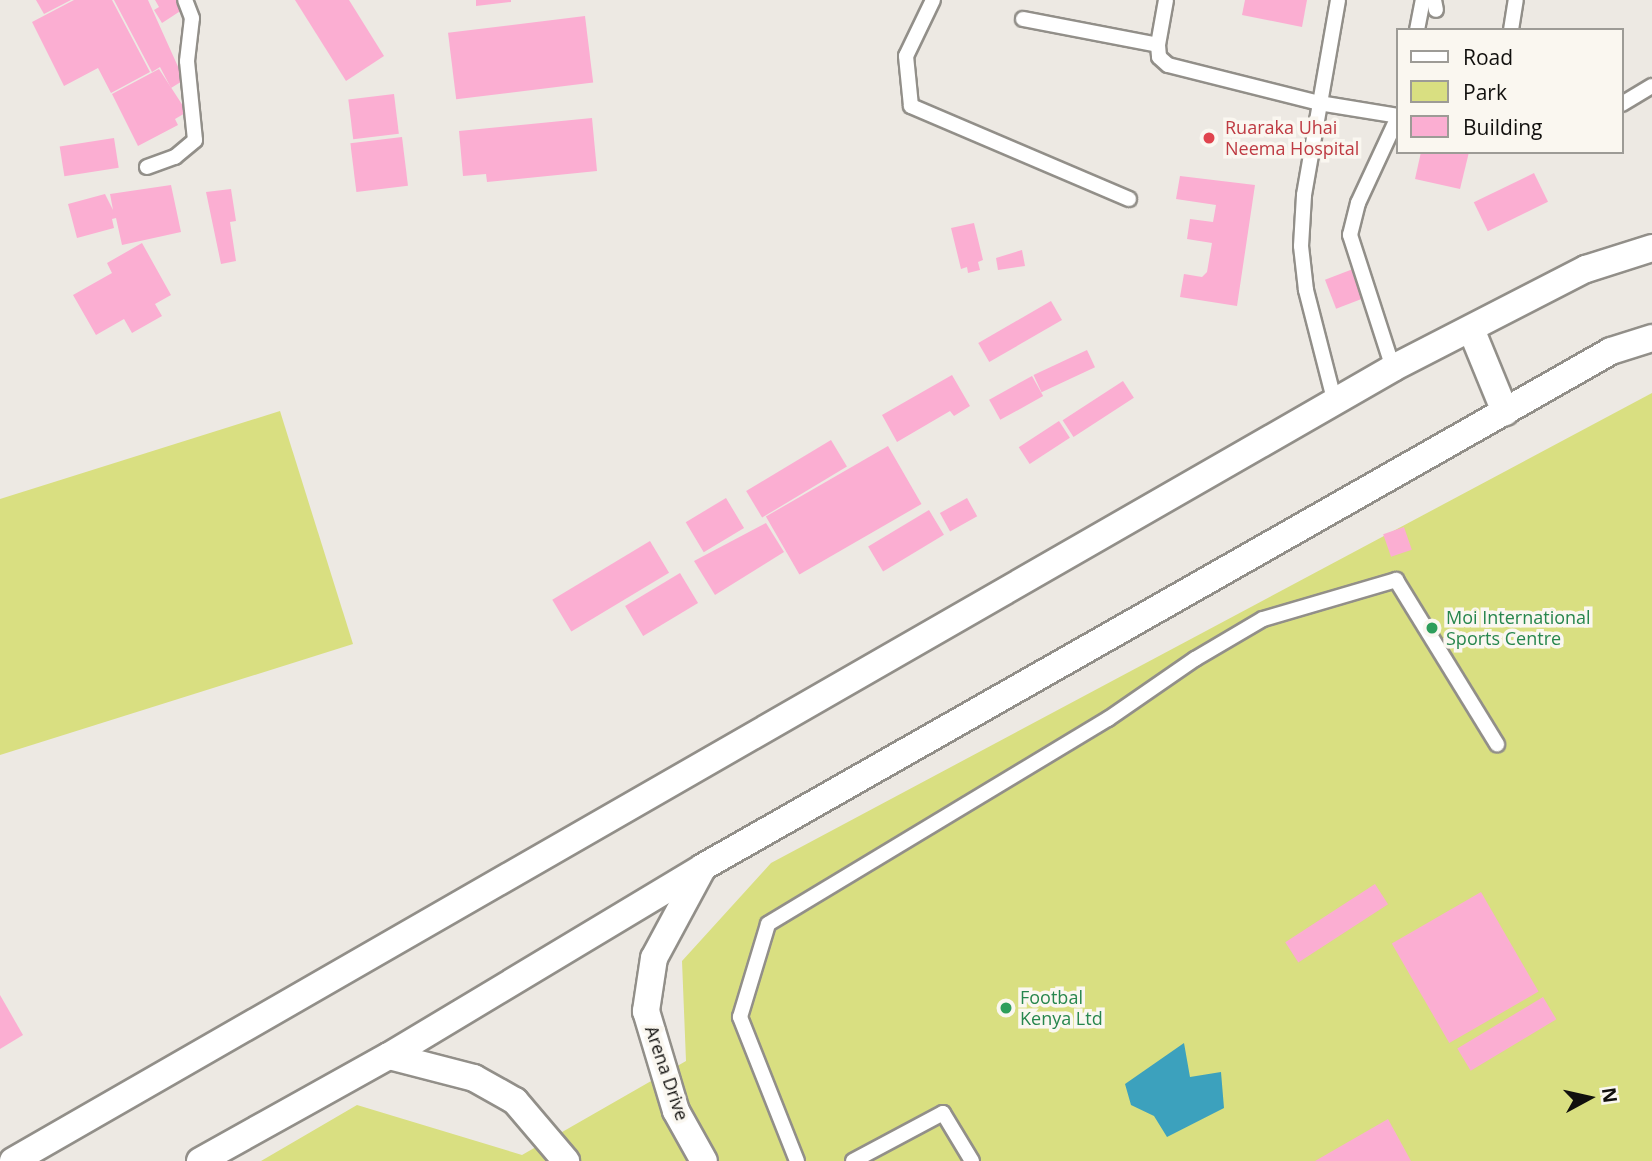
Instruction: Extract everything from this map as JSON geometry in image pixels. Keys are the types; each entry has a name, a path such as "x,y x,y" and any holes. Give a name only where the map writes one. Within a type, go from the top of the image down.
{"street":[{"path":"13,1161 1393,368 1586,269 1652,248"},
{"path":"1471,329 1505,412"},
{"path":"200,1161 389,1056 703,867 1611,351 1652,338"},
{"name":"Arena Drive","path":"703,867 654,958 646,1011 676,1111 704,1161"},
{"path":"389,1056 474,1078 515,1101 566,1161"}],"lane":[{"path":"147,167 175,157 195,140 187,61 192,18 185,0"},
{"path":"933,0 906,56 911,106 1129,199"},
{"path":"1166,0 1158,45 1159,57 1168,65 1319,103 1396,116"},
{"path":"1335,403 1306,290 1301,246 1304,195 1338,0"},
{"path":"1417,28 1423,0"},
{"path":"1511,28 1516,0"},
{"path":"1023,19 1158,45"},
{"path":"1624,103 1652,86"},
{"path":"1393,368 1350,235 1358,204 1396,120"},
{"path":"797,1161 740,1017 768,924 1108,719 1195,659 1263,620 1396,580 1497,744"},
{"path":"853,1161 872,1157 943,1113 972,1161"}],"green space":[{"name":"Moi International Sports Centre","path":"1652,393 1652,1161 261,1161 357,1105 522,1155 686,1061 682,961 771,863"},
{"path":"280,411 353,644 0,755 0,499"}],"water":[{"path":"1184,1043 1190,1077 1221,1072 1224,1108 1167,1137 1154,1116 1131,1105 1125,1084"}],"building":[{"path":"36,0 71,0 44,14"},
{"path":"74,0 112,0 150,72 111,93 98,68 64,86 32,22"},
{"path":"114,0 148,0 184,80 171,88 160,67 152,72"},
{"path":"155,0 180,0 185,8 162,23 154,10 159,7"},
{"path":"295,0 349,0 384,56 346,81"},
{"path":"476,0 511,0 511,2 476,6"},
{"path":"1245,0 1307,0 1302,27 1242,15"},
{"path":"585,16 593,83 456,99 448,33"},
{"path":"159,69 187,112 175,119 178,125 138,146 112,94"},
{"path":"394,94 399,134 353,139 348,100"},
{"path":"592,118 597,171 487,182 486,174 463,176 459,131"},
{"path":"402,137 408,186 356,192 350,143"},
{"path":"114,138 119,168 64,176 60,147"},
{"path":"1421,154 1469,154 1460,189 1415,179"},
{"path":"1534,173 1548,202 1488,231 1474,202"},
{"path":"1180,176 1255,185 1237,306 1180,297 1184,274 1202,277 1207,272 1212,243 1187,239 1190,219 1213,222 1216,205 1176,199"},
{"path":"171,185 181,232 122,245 116,218 112,219 114,228 77,238 68,204 105,194 113,210 110,194"},
{"path":"231,189 236,221 230,222 236,261 221,264 206,192"},
{"path":"974,223 983,260 978,262 980,270 968,273 967,267 961,269 951,228"},
{"path":"142,243 171,295 155,304 162,316 132,333 124,319 96,335 73,295 112,273 107,263"},
{"path":"1022,250 1025,266 998,270 996,258"},
{"path":"1353,269 1364,298 1336,309 1325,280"},
{"path":"1051,301 1062,320 989,362 978,343"},
{"path":"1087,350 1095,367 1042,392 1034,375"},
{"path":"952,375 970,406 954,416 950,411 897,442 882,415"},
{"path":"1032,376 1043,396 1000,420 989,400"},
{"path":"1123,381 1134,398 1074,437 1063,420"},
{"path":"1059,421 1070,438 1030,464 1019,447"},
{"path":"831,440 847,467 762,518 746,491"},
{"path":"888,446 922,504 799,575 766,516"},
{"path":"726,498 744,528 704,552 686,522"},
{"path":"967,498 977,516 950,531 940,513"},
{"path":"929,510 944,535 883,571 868,547"},
{"path":"766,523 784,552 715,595 694,561"},
{"path":"1404,527 1412,550 1391,557 1383,534"},
{"path":"650,541 669,573 571,631 552,600"},
{"path":"680,573 698,603 643,636 625,606"},
{"path":"1375,884 1388,904 1298,962 1285,942"},
{"path":"1481,892 1539,992 1449,1043 1392,943"},
{"path":"0,995 23,1035 0,1049"},
{"path":"1543,997 1556,1019 1471,1071 1457,1049"},
{"path":"1388,1119 1411,1161 1315,1161"}],"place":[{"name":"Ruaraka Uhai Neema Hospital","path":"1209,138"},
{"name":"Moi International Sports Centre","path":"1432,628"},
{"name":"Footbal Kenya Ltd","path":"1006,1008"}]}
